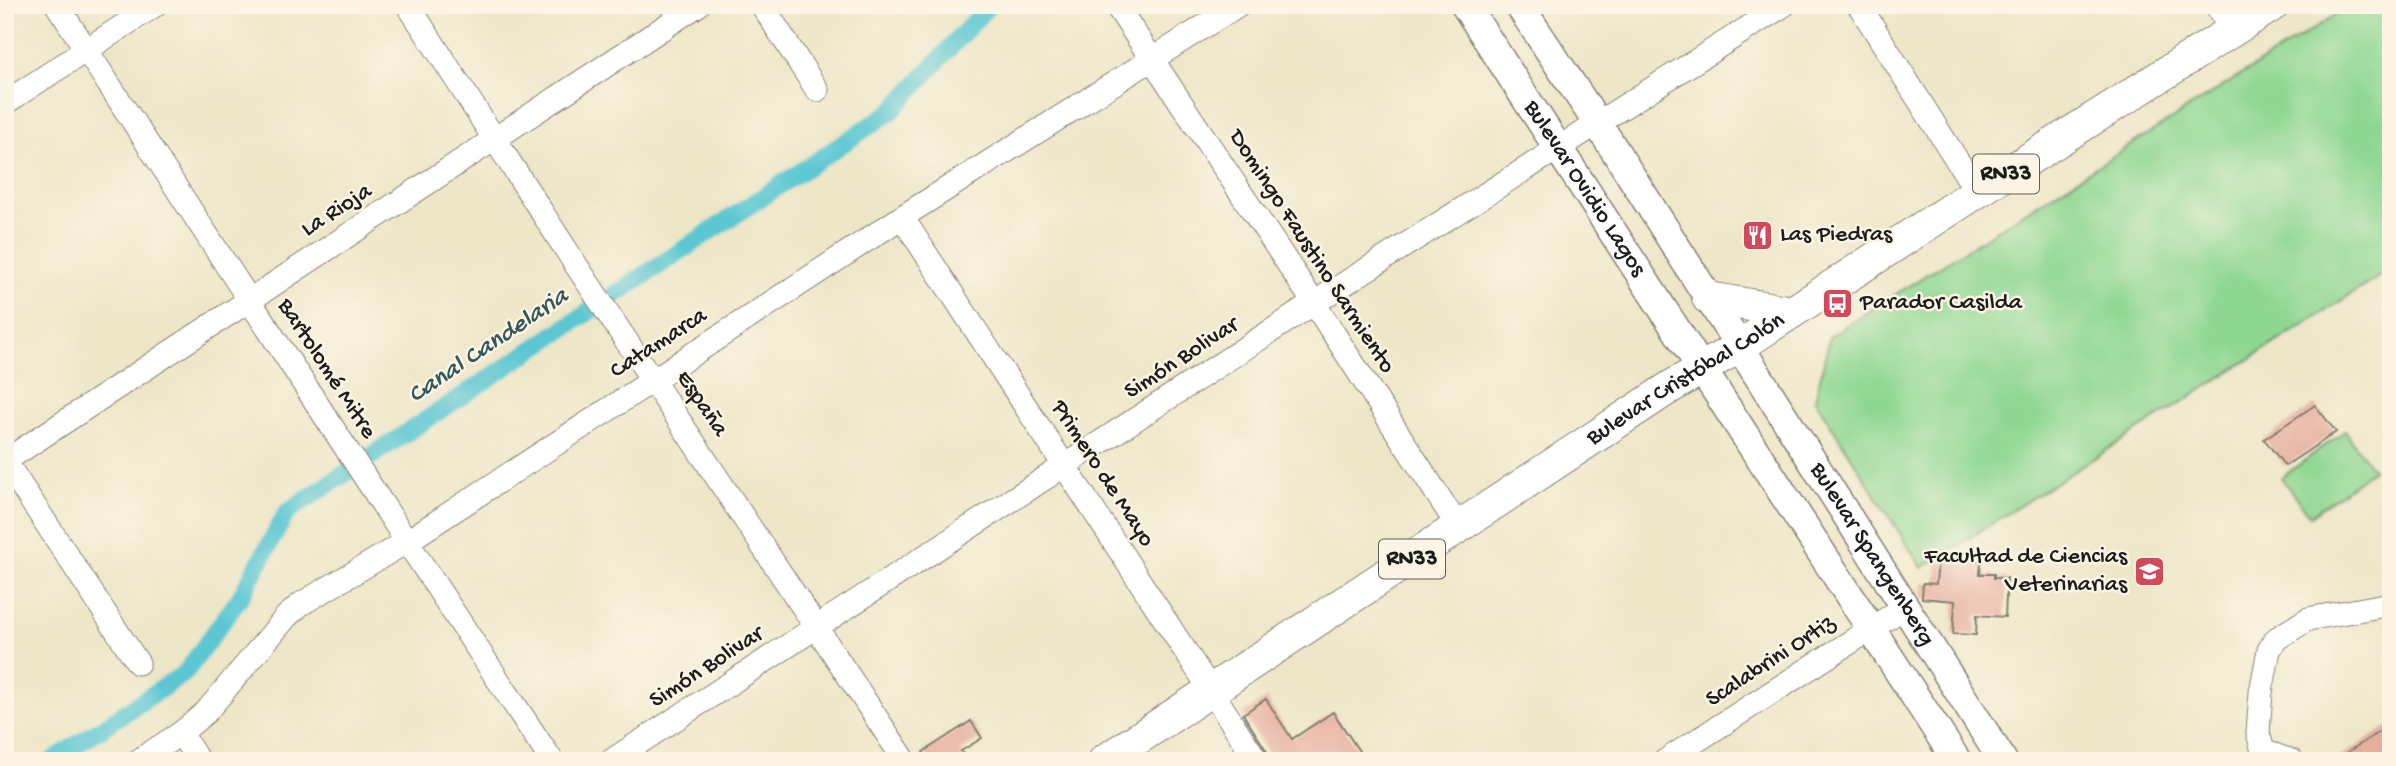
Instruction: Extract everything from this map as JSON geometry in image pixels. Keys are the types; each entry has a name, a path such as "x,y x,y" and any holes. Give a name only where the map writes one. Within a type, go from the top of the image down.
{"highway":[{"name":"Bulevar Cristóbal Colón","path":"1104,761 1669,388 1793,313 1977,192 2224,18 2273,5"},
{"path":"1708,298 1793,313"}],"main road":[{"name":"Bulevar Ovidio Lagos","path":"1465,5 1703,369"},
{"name":"Bulevar Ovidio Lagos","path":"1519,5 1740,346"},
{"name":"Bulevar Spangenberg","path":"1740,346 2003,761"},
{"name":"Bulevar Spangenberg","path":"1703,369 1957,761"}],"street":[{"name":"Bartolomé Mitre","path":"57,5 373,492 552,761"},
{"path":"5,103 155,5"},
{"name":"España","path":"408,5 576,265 905,761"},
{"name":"La Rioja","path":"5,461 698,5"},
{"path":"762,5 817,90"},
{"name":"Domingo Faustino Sarmiento","path":"1116,5 1314,303 1459,528"},
{"name":"Catamarca","path":"138,761 181,733 206,712 287,616 301,604 406,542 902,217 1237,5"},
{"name":"Simón Bolivar","path":"611,761 1314,303 1784,5"},
{"path":"1859,5 1977,192"},
{"name":"Primero de Mayo","path":"902,217 1257,761"},
{"path":"5,461 138,663"},
{"path":"2292,761 2261,756 2259,713 2269,650 2276,639 2308,618 2391,604"},
{"name":"Scalabrini Ortiz","path":"1665,761 1905,607"},
{"path":"181,733 198,761"}],"green space":[{"path":"2351,5 2391,5 2391,269 1922,568 1815,400 1830,336"},
{"path":"2345,431 2373,470 2310,516 2281,478"}],"building":[{"path":"2315,405 2336,432 2285,466 2264,439"},
{"path":"1938,558 1981,561 1980,574 2007,578 2005,617 1977,615 1976,635 1953,634 1955,601 1922,598 1923,583 1936,584"},
{"path":"1266,699 1292,739 1333,712 1361,754 1351,761 1273,761 1243,714"},
{"path":"971,721 982,738 961,751 967,761 928,761 923,752"},
{"path":"2391,725 2391,761 2333,761"}],"waterway":[{"name":"Canal Candelaria","path":"52,761 185,673 241,596 287,512 892,111 989,5"}],"place":[{"name":"Las Piedras","path":"1757,235"},
{"name":"Parador Casilda","path":"1837,303"},
{"name":"Facultad de Ciencias Veterinarias","path":"2150,571"}]}
